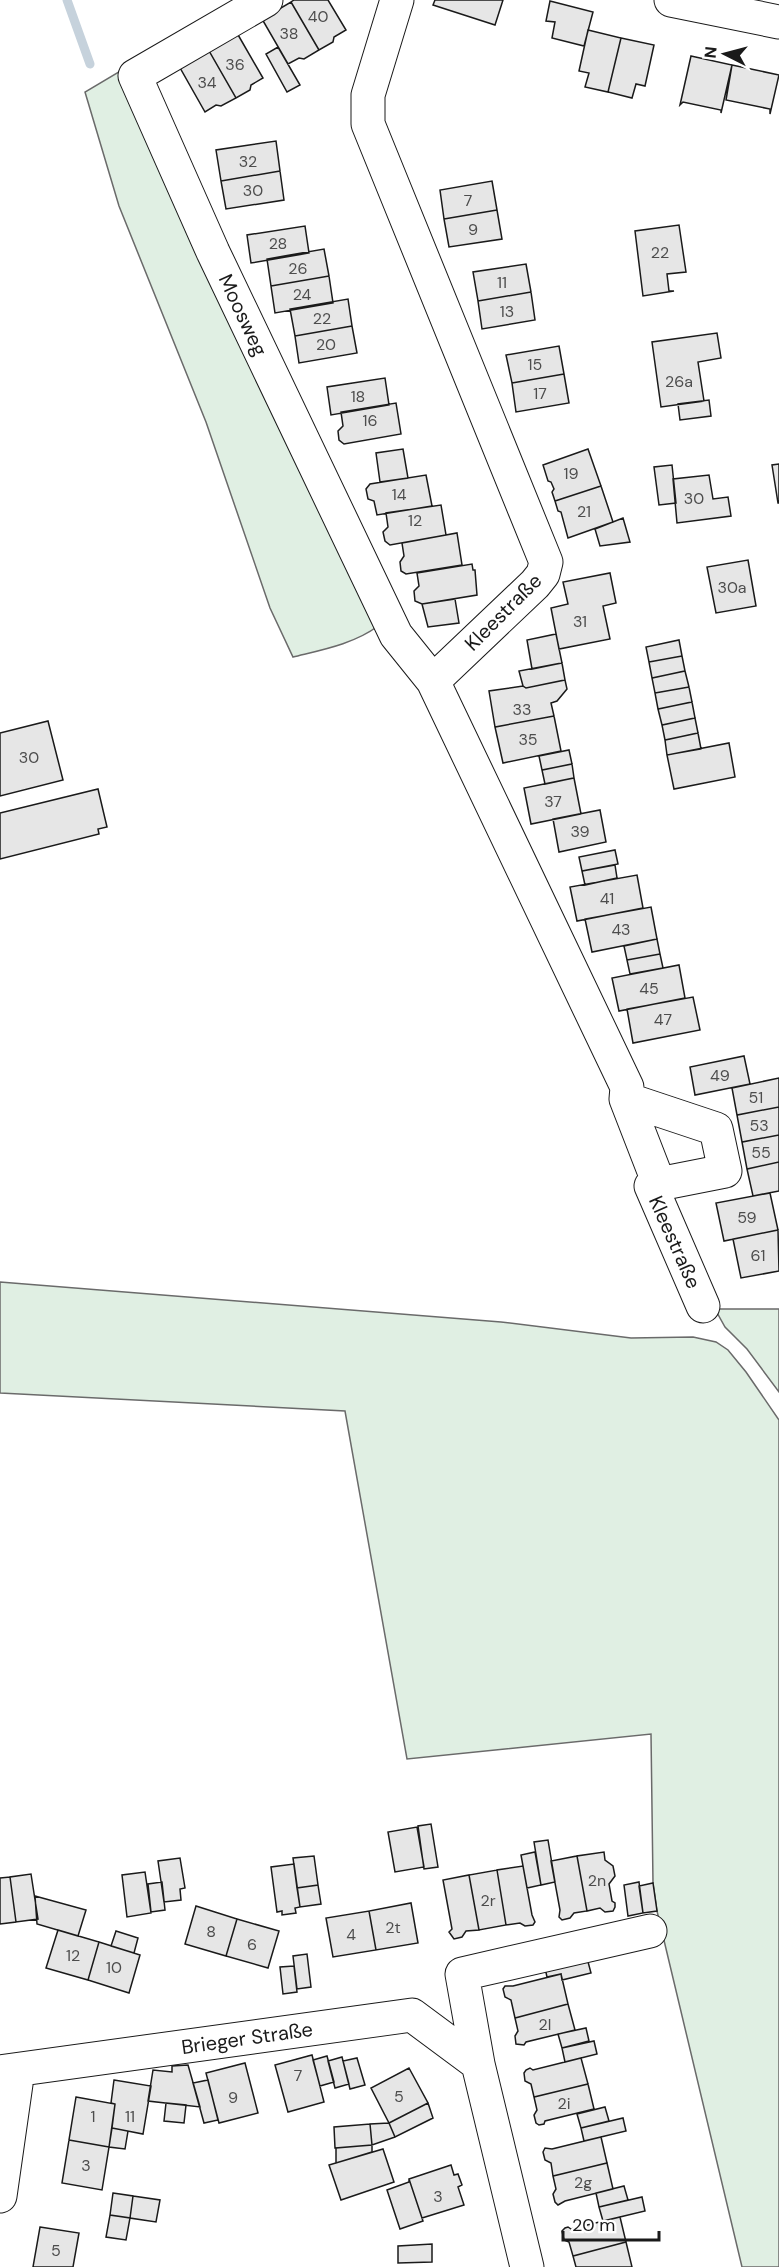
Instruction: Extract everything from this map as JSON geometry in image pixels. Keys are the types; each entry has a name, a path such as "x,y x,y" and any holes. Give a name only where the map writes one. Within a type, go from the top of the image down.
{"street":[{"name":"Moosweg","path":"266,0 135,76 213,252 396,635 433,681"},
{"name":"Kleestraße","path":"397,0 368,95 368,124 546,562 543,574 535,584 433,681 627,1088 627,1099 659,1184"},
{"path":"671,0 779,22"},
{"name":"Kleestraße","path":"627,1099 716,1129 725,1172 651,1186 703,1306"},
{"path":"526,2267 478,2064 462,1974 650,1931"},
{"name":"Brieger Straße","path":"9,2071 412,2015 478,2064"},
{"path":"0,2196 9,2071"}],"green space":[{"path":"122,70 378,626 348,642 293,657 270,608 206,422 119,206 85,92"},
{"path":"0,1282 501,1322 631,1338 693,1337 716,1342 728,1350 746,1372 779,1420 779,2267 742,2267 657,1911 653,1883 651,1734 407,1759 345,1411 0,1393"},
{"path":"715,1309 779,1309 779,1392 747,1349 725,1327"}],"building":[{"path":"294,0 328,0 346,30 334,37 333,42 319,50 291,2"},
{"path":"435,0 503,0 495,25 433,5"},
{"path":"550,1 593,12 584,46 552,38 555,22 546,21"},
{"path":"291,2 319,50 304,59 299,58 288,64 262,19"},
{"path":"588,30 621,38 608,92 585,87 589,73 579,71"},
{"path":"237,33 263,78 251,85 250,90 236,98 208,49"},
{"path":"621,38 654,45 645,86 636,84 632,98 608,92"},
{"path":"278,47 300,85 287,92 266,54"},
{"path":"208,49 236,98 221,106 216,105 205,112 179,66"},
{"path":"691,56 732,65 721,113 721,110 683,102 680,105"},
{"path":"732,65 779,75 770,114 770,109 726,100"},
{"path":"276,141 280,171 221,181 216,150"},
{"path":"280,171 284,200 226,209 221,181"},
{"path":"492,181 497,210 444,219 440,190"},
{"path":"497,210 502,239 449,247 444,219"},
{"path":"679,225 686,272 667,274 669,291 674,291 643,296 635,231"},
{"path":"305,226 309,253 251,263 247,235"},
{"path":"324,249 329,276 271,286 267,259"},
{"path":"526,264 531,292 478,301 473,272"},
{"path":"329,276 333,303 275,313 271,286"},
{"path":"531,292 535,320 482,329 478,301"},
{"path":"348,299 352,326 295,336 290,309"},
{"path":"352,326 357,353 299,363 295,336"},
{"path":"717,333 721,358 698,362 704,401 661,407 652,342"},
{"path":"559,346 564,374 512,383 506,355"},
{"path":"564,374 569,403 516,412 512,383"},
{"path":"385,378 389,405 331,415 327,387"},
{"path":"709,400 711,416 680,420 678,404"},
{"path":"396,403 401,434 344,444 339,440 338,431 343,426 341,412"},
{"path":"403,449 408,478 380,482 376,453"},
{"path":"588,449 601,486 555,501 552,492 554,489 548,481 543,465"},
{"path":"779,464 779,503 778,503 772,465"},
{"path":"672,465 676,503 659,505 654,467"},
{"path":"426,475 432,506 377,515 374,501 368,499 366,489 370,484"},
{"path":"709,475 713,499 728,497 731,516 677,523 673,479"},
{"path":"601,486 613,522 568,538 561,512 558,511 555,501"},
{"path":"441,505 446,535 390,545 385,541 383,532 388,527 386,513"},
{"path":"623,518 630,542 600,546 595,529"},
{"path":"457,533 462,565 406,574 401,571 400,562 404,556 402,543"},
{"path":"748,560 756,606 716,613 707,567"},
{"path":"472,564 475,570 477,595 422,604 415,601 414,591 419,586 417,573"},
{"path":"610,573 616,603 603,606 610,639 559,649 551,608 568,604 563,582"},
{"path":"455,599 459,623 428,627 422,604"},
{"path":"556,634 562,663 532,669 527,640"},
{"path":"679,640 682,656 649,662 646,647"},
{"path":"682,656 685,671 652,678 649,662"},
{"path":"562,663 565,680 526,688 523,686 519,671"},
{"path":"685,671 689,687 655,693 652,678"},
{"path":"565,680 567,689 557,701 551,703 554,716 495,727 489,691 523,686 526,688"},
{"path":"689,687 692,702 658,709 655,693"},
{"path":"692,702 695,718 662,725 658,709"},
{"path":"554,716 561,751 503,763 495,727"},
{"path":"695,718 698,733 665,740 662,725"},
{"path":"48,721 63,780 0,796 0,733"},
{"path":"698,733 701,749 667,755 665,740"},
{"path":"729,743 735,777 674,789 667,755"},
{"path":"569,750 572,764 542,770 539,756"},
{"path":"572,764 574,778 545,784 542,770"},
{"path":"574,778 581,814 531,824 524,788"},
{"path":"98,789 107,827 98,829 99,834 0,859 0,813"},
{"path":"600,810 606,842 559,852 553,819"},
{"path":"615,850 618,864 582,871 579,857"},
{"path":"615,865 617,878 585,885 582,871"},
{"path":"637,875 643,908 577,921 570,887"},
{"path":"651,907 657,939 592,952 585,919"},
{"path":"657,939 660,954 627,960 624,946"},
{"path":"660,954 663,968 630,974 627,960"},
{"path":"679,965 685,998 619,1011 612,978"},
{"path":"693,997 700,1030 633,1043 627,1009"},
{"path":"744,1056 750,1084 695,1095 690,1067"},
{"path":"779,1078 779,1107 737,1115 732,1088"},
{"path":"779,1107 779,1135 742,1142 737,1115"},
{"path":"779,1135 779,1162 747,1169 742,1142"},
{"path":"779,1162 779,1191 753,1196 747,1169"},
{"path":"770,1193 778,1230 724,1241 716,1203"},
{"path":"778,1230 779,1271 741,1278 733,1239"},
{"path":"431,1824 438,1867 424,1869 418,1826"},
{"path":"417,1827 424,1867 395,1872 388,1832"},
{"path":"548,1840 555,1882 541,1885 534,1842"},
{"path":"535,1852 541,1885 527,1888 521,1855"},
{"path":"604,1852 605,1860 613,1866 615,1876 609,1884 615,1907 613,1911 605,1912 600,1908 587,1911 577,1856"},
{"path":"314,1856 318,1885 297,1888 293,1858"},
{"path":"577,1856 587,1911 574,1913 570,1918 562,1920 559,1917 560,1910 551,1861"},
{"path":"180,1858 185,1888 180,1889 181,1900 164,1902 158,1861"},
{"path":"294,1864 300,1907 295,1908 296,1913 282,1915 282,1911 277,1912 271,1867"},
{"path":"523,1866 535,1922 533,1925 525,1926 520,1923 506,1925 497,1870"},
{"path":"497,1870 506,1925 479,1930 469,1875"},
{"path":"145,1872 151,1913 127,1917 122,1875"},
{"path":"31,1874 38,1919 16,1922 10,1877"},
{"path":"469,1875 479,1930 466,1931 462,1937 454,1939 449,1932 452,1929 443,1880"},
{"path":"10,1877 16,1922 0,1924 0,1878"},
{"path":"162,1882 165,1910 151,1912 148,1884"},
{"path":"639,1882 643,1913 628,1916 624,1885"},
{"path":"653,1883 657,1911 643,1913 639,1886"},
{"path":"318,1885 321,1904 300,1907 297,1888"},
{"path":"35,1896 86,1910 78,1936 37,1924"},
{"path":"411,1903 418,1943 376,1950 369,1911"},
{"path":"196,1906 237,1919 226,1956 185,1944"},
{"path":"369,1911 376,1950 333,1957 326,1918"},
{"path":"237,1919 279,1931 268,1968 226,1956"},
{"path":"58,1930 99,1942 88,1980 46,1968"},
{"path":"116,1931 138,1938 134,1953 111,1946"},
{"path":"99,1942 140,1955 129,1993 88,1980"},
{"path":"307,1954 311,1987 297,1989 293,1956"},
{"path":"587,1958 591,1973 562,1980 561,1974 547,1977 545,1968"},
{"path":"294,1966 297,1992 283,1994 280,1967"},
{"path":"561,1974 568,2004 515,2018 511,2000 505,1997 503,1989 505,1986"},
{"path":"568,2004 575,2030 526,2042 524,2045 516,2044 515,2036 518,2031 515,2018"},
{"path":"586,2028 589,2041 562,2048 558,2034"},
{"path":"594,2041 597,2054 565,2062 562,2048"},
{"path":"312,2055 324,2102 288,2112 275,2065"},
{"path":"327,2056 334,2082 320,2086 313,2060"},
{"path":"342,2057 349,2084 335,2088 328,2061"},
{"path":"357,2058 365,2085 350,2089 343,2061"},
{"path":"581,2058 588,2084 534,2097 531,2084 525,2081 526,2070"},
{"path":"245,2063 258,2113 219,2123 206,2073"},
{"path":"188,2065 200,2107 148,2101 153,2070 172,2072 172,2066"},
{"path":"409,2068 428,2103 389,2123 371,2088"},
{"path":"114,2080 151,2086 143,2134 112,2128 115,2104 111,2103"},
{"path":"208,2080 218,2120 204,2123 193,2083"},
{"path":"588,2084 594,2109 545,2121 544,2124 536,2123 534,2115 537,2110 534,2097"},
{"path":"76,2097 115,2104 109,2147 69,2140"},
{"path":"166,2103 186,2105 184,2123 164,2121"},
{"path":"428,2103 433,2118 395,2137 389,2123"},
{"path":"605,2107 609,2121 581,2128 577,2114"},
{"path":"623,2118 626,2131 584,2141 581,2128"},
{"path":"389,2123 395,2137 372,2145 370,2124"},
{"path":"370,2124 372,2145 335,2148 334,2127"},
{"path":"112,2128 128,2131 125,2149 109,2147"},
{"path":"601,2137 607,2163 553,2176 551,2163 545,2160 543,2152 545,2148 552,2149"},
{"path":"69,2140 109,2147 102,2190 62,2183"},
{"path":"372,2145 372,2152 336,2163 336,2148"},
{"path":"383,2149 394,2182 341,2200 329,2165"},
{"path":"607,2163 613,2189 565,2201 558,2205 555,2202 553,2194 556,2189 553,2176"},
{"path":"451,2165 454,2175 458,2174 462,2185 458,2187 464,2205 422,2218 409,2179"},
{"path":"409,2179 423,2221 400,2229 387,2190 409,2182"},
{"path":"624,2186 628,2200 599,2207 596,2193"},
{"path":"113,2193 133,2196 130,2218 110,2215"},
{"path":"133,2196 160,2200 156,2222 130,2218"},
{"path":"642,2197 645,2211 603,2221 599,2207"},
{"path":"110,2215 130,2218 126,2240 106,2237"},
{"path":"620,2217 626,2242 573,2256 569,2242 564,2240 562,2231 565,2228 571,2229"},
{"path":"40,2227 79,2233 73,2267 33,2267"},
{"path":"626,2242 632,2267 576,2267 573,2256"},
{"path":"432,2244 432,2262 398,2263 398,2246"}],"waterway":[{"path":"67,0 90,64"}]}
